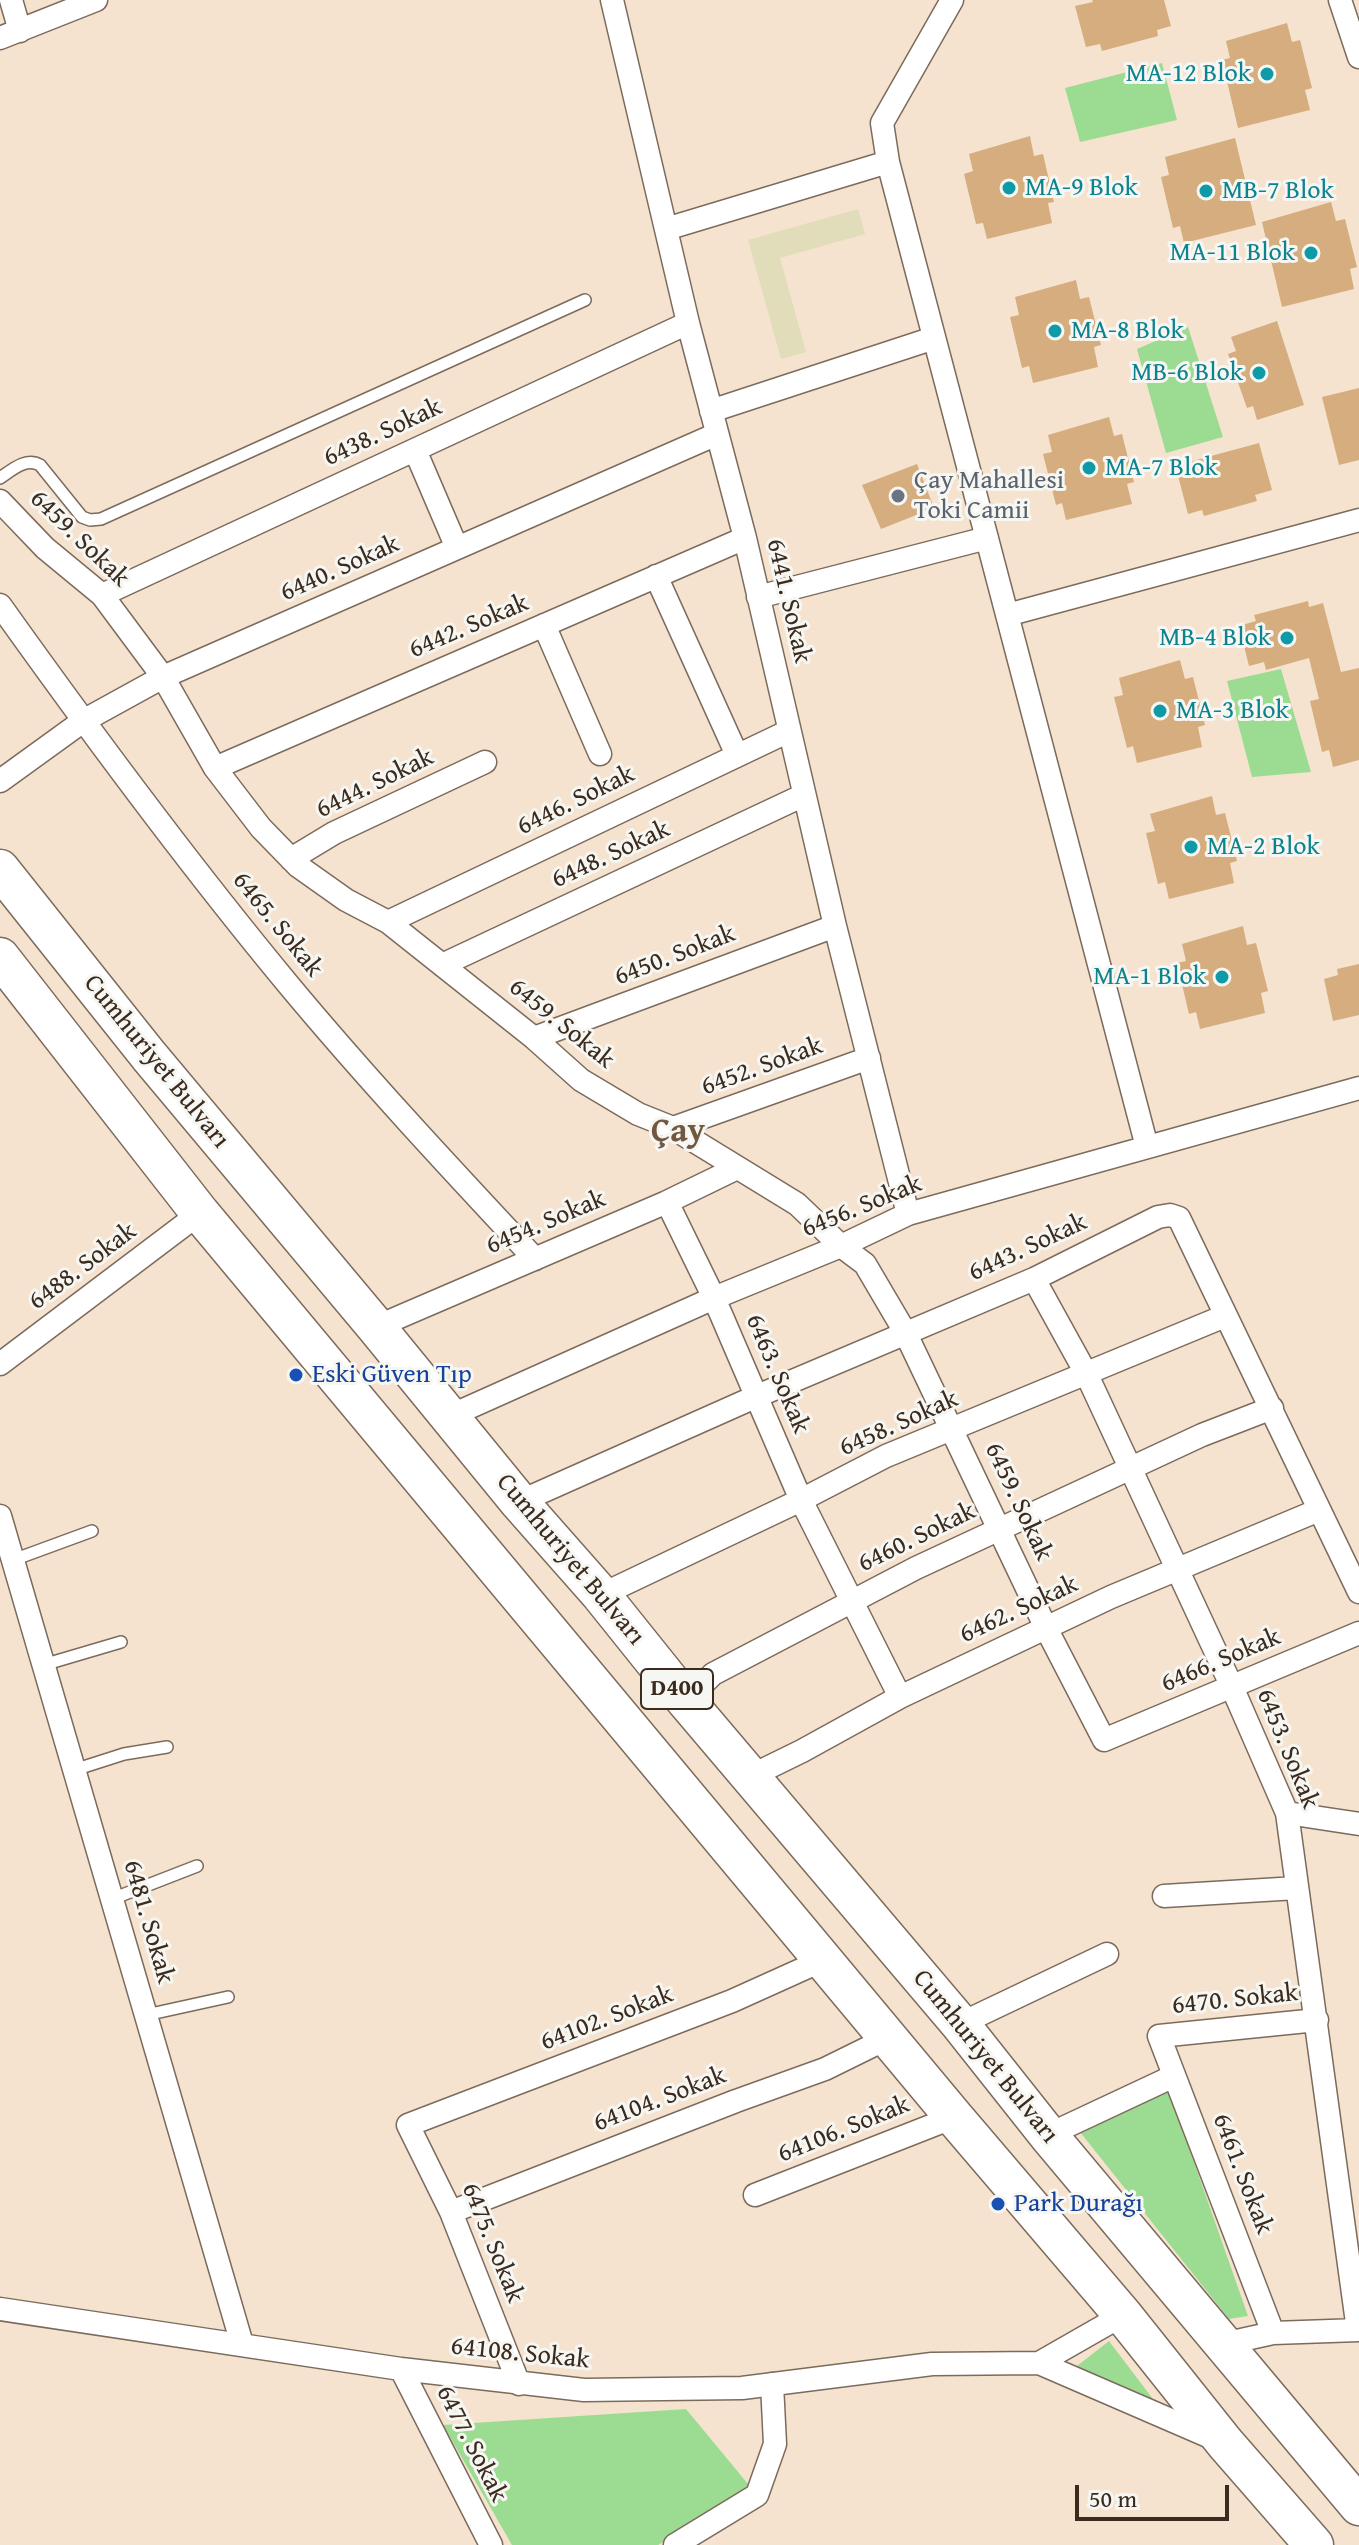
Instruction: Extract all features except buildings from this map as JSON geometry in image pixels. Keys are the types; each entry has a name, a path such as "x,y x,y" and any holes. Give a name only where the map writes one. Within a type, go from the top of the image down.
{"highway":[{"name":"Cumhuriyet Bulvarı","path":"0,869 149,1056 519,1502 601,1595 686,1701 960,2024 1048,2135 1359,2506"},
{"name":"D400","path":"0,957 200,1213 954,2117 1123,2315 1225,2443 1314,2545"}],"street":[{"path":"11,0 10,34 96,0"},
{"name":"6441. Sokak","path":"612,0 688,323 745,538 835,926 908,1214"},
{"path":"952,0 882,123 888,162 1147,1147"},
{"path":"1340,0 1359,57"},
{"path":"666,229 888,162"},
{"name":"6438. Sokak","path":"102,595 688,323"},
{"path":"711,411 934,338"},
{"name":"6440. Sokak","path":"0,781 83,721 163,677 717,434"},
{"path":"415,450 457,548"},
{"name":"6459. Sokak","path":"0,501 45,548 102,595 163,677 215,768 261,828 298,866 346,900 388,922 534,1038 581,1080 638,1114 673,1128 797,1204 865,1264 905,1332 1046,1628 1104,1740"},
{"path":"1007,615 1359,520"},
{"name":"6442. Sokak","path":"215,768 745,538"},
{"path":"758,597 987,538"},
{"path":"656,576 737,755"},
{"name":"6465. Sokak","path":"0,605 83,721 287,984 401,1116 535,1259"},
{"path":"544,625 600,754"},
{"name":"6446. Sokak","path":"388,922 789,731"},
{"name":"6444. Sokak","path":"291,859 334,833 485,762"},
{"name":"6448. Sokak","path":"442,965 804,795"},
{"name":"6450. Sokak","path":"534,1038 835,926"},
{"name":"6452. Sokak","path":"673,1128 869,1058"},
{"name":"6456. Sokak","path":"450,1416 908,1214 1359,1088"},
{"name":"6454. Sokak","path":"376,1327 667,1202 737,1168"},
{"name":"6463. Sokak","path":"667,1202 714,1298 801,1500 900,1697"},
{"name":"6488. Sokak","path":"0,1364 200,1213"},
{"name":"6443. Sokak","path":"519,1502 905,1332 1034,1279 1158,1217 1170,1215 1179,1218 1359,1592"},
{"name":"6453. Sokak","path":"1034,1279 1087,1375 1287,1813 1358,2330"},
{"name":"6458. Sokak","path":"601,1595 886,1456 1225,1316"},
{"name":"6460. Sokak","path":"686,1701 713,1674 850,1601 1202,1435 1272,1408"},
{"name":"6462. Sokak","path":"751,1776 900,1697 1111,1597 1319,1510"},
{"name":"6481. Sokak","path":"0,1516 242,2344"},
{"name":"6466. Sokak","path":"1104,1740 1359,1633"},
{"path":"1287,1813 1359,1824"},
{"path":"1164,1896 1297,1888"},
{"path":"960,2024 1107,1954"},
{"name":"64102. Sokak","path":"408,2125 732,2001 823,1960"},
{"name":"6470. Sokak","path":"1159,2036 1317,2020"},
{"name":"6461. Sokak","path":"1159,2036 1273,2333"},
{"name":"64104. Sokak","path":"451,2212 825,2069 888,2038"},
{"path":"1048,2135 1174,2076"},
{"name":"64106. Sokak","path":"755,2195 954,2117"},
{"name":"6475. Sokak","path":"408,2125 451,2212 519,2384"},
{"name":"64108. Sokak","path":"0,2309 401,2369 584,2390 742,2388 932,2364 1039,2363"},
{"path":"1039,2363 1123,2315"},
{"path":"1223,2344 1273,2333 1358,2330"},
{"path":"1039,2363 1225,2443"},
{"name":"6477. Sokak","path":"401,2369 491,2545"},
{"path":"675,2545 757,2495 775,2444 772,2384"}],"lane":[{"path":"0,478 33,461 40,465 82,517 101,519 585,300"},
{"path":"13,1560 92,1531"},
{"path":"43,1665 121,1642"},
{"path":"74,1770 124,1754 167,1747"},
{"path":"112,1899 197,1866"},
{"path":"146,2015 228,1997"}],"shaded area":[{"path":"858,209 865,234 780,258 806,352 781,359 748,240"}],"green space":[{"path":"1162,63 1177,120 1080,142 1065,88"},
{"path":"1188,327 1223,437 1166,453 1137,349"},
{"path":"1281,669 1311,772 1252,777 1227,681"},
{"path":"1167,2085 1248,2316 1229,2319 1076,2127"},
{"path":"1109,2341 1156,2403 1077,2366"},
{"path":"686,2409 753,2490 658,2545 512,2545 443,2425"}],"place":[{"name":"MA-12 Blok","path":"1267,74"},
{"name":"MA-9 Blok","path":"1009,188"},
{"name":"MB-7 Blok","path":"1206,191"},
{"name":"MA-11 Blok","path":"1311,253"},
{"name":"MA-8 Blok","path":"1055,331"},
{"name":"MB-6 Blok","path":"1259,373"},
{"name":"MA-7 Blok","path":"1089,468"},
{"name":"Çay Mahallesi Toki Camii","path":"898,496"},
{"name":"MB-4 Blok","path":"1287,638"},
{"name":"MA-3 Blok","path":"1160,711"},
{"name":"MA-2 Blok","path":"1191,847"},
{"name":"MA-1 Blok","path":"1222,977"},
{"name":"Eski Güven Tıp","path":"296,1375"},
{"name":"Park Durağı","path":"998,2204"}],"district":[{"name":"Çay","path":"678,1132"}]}
